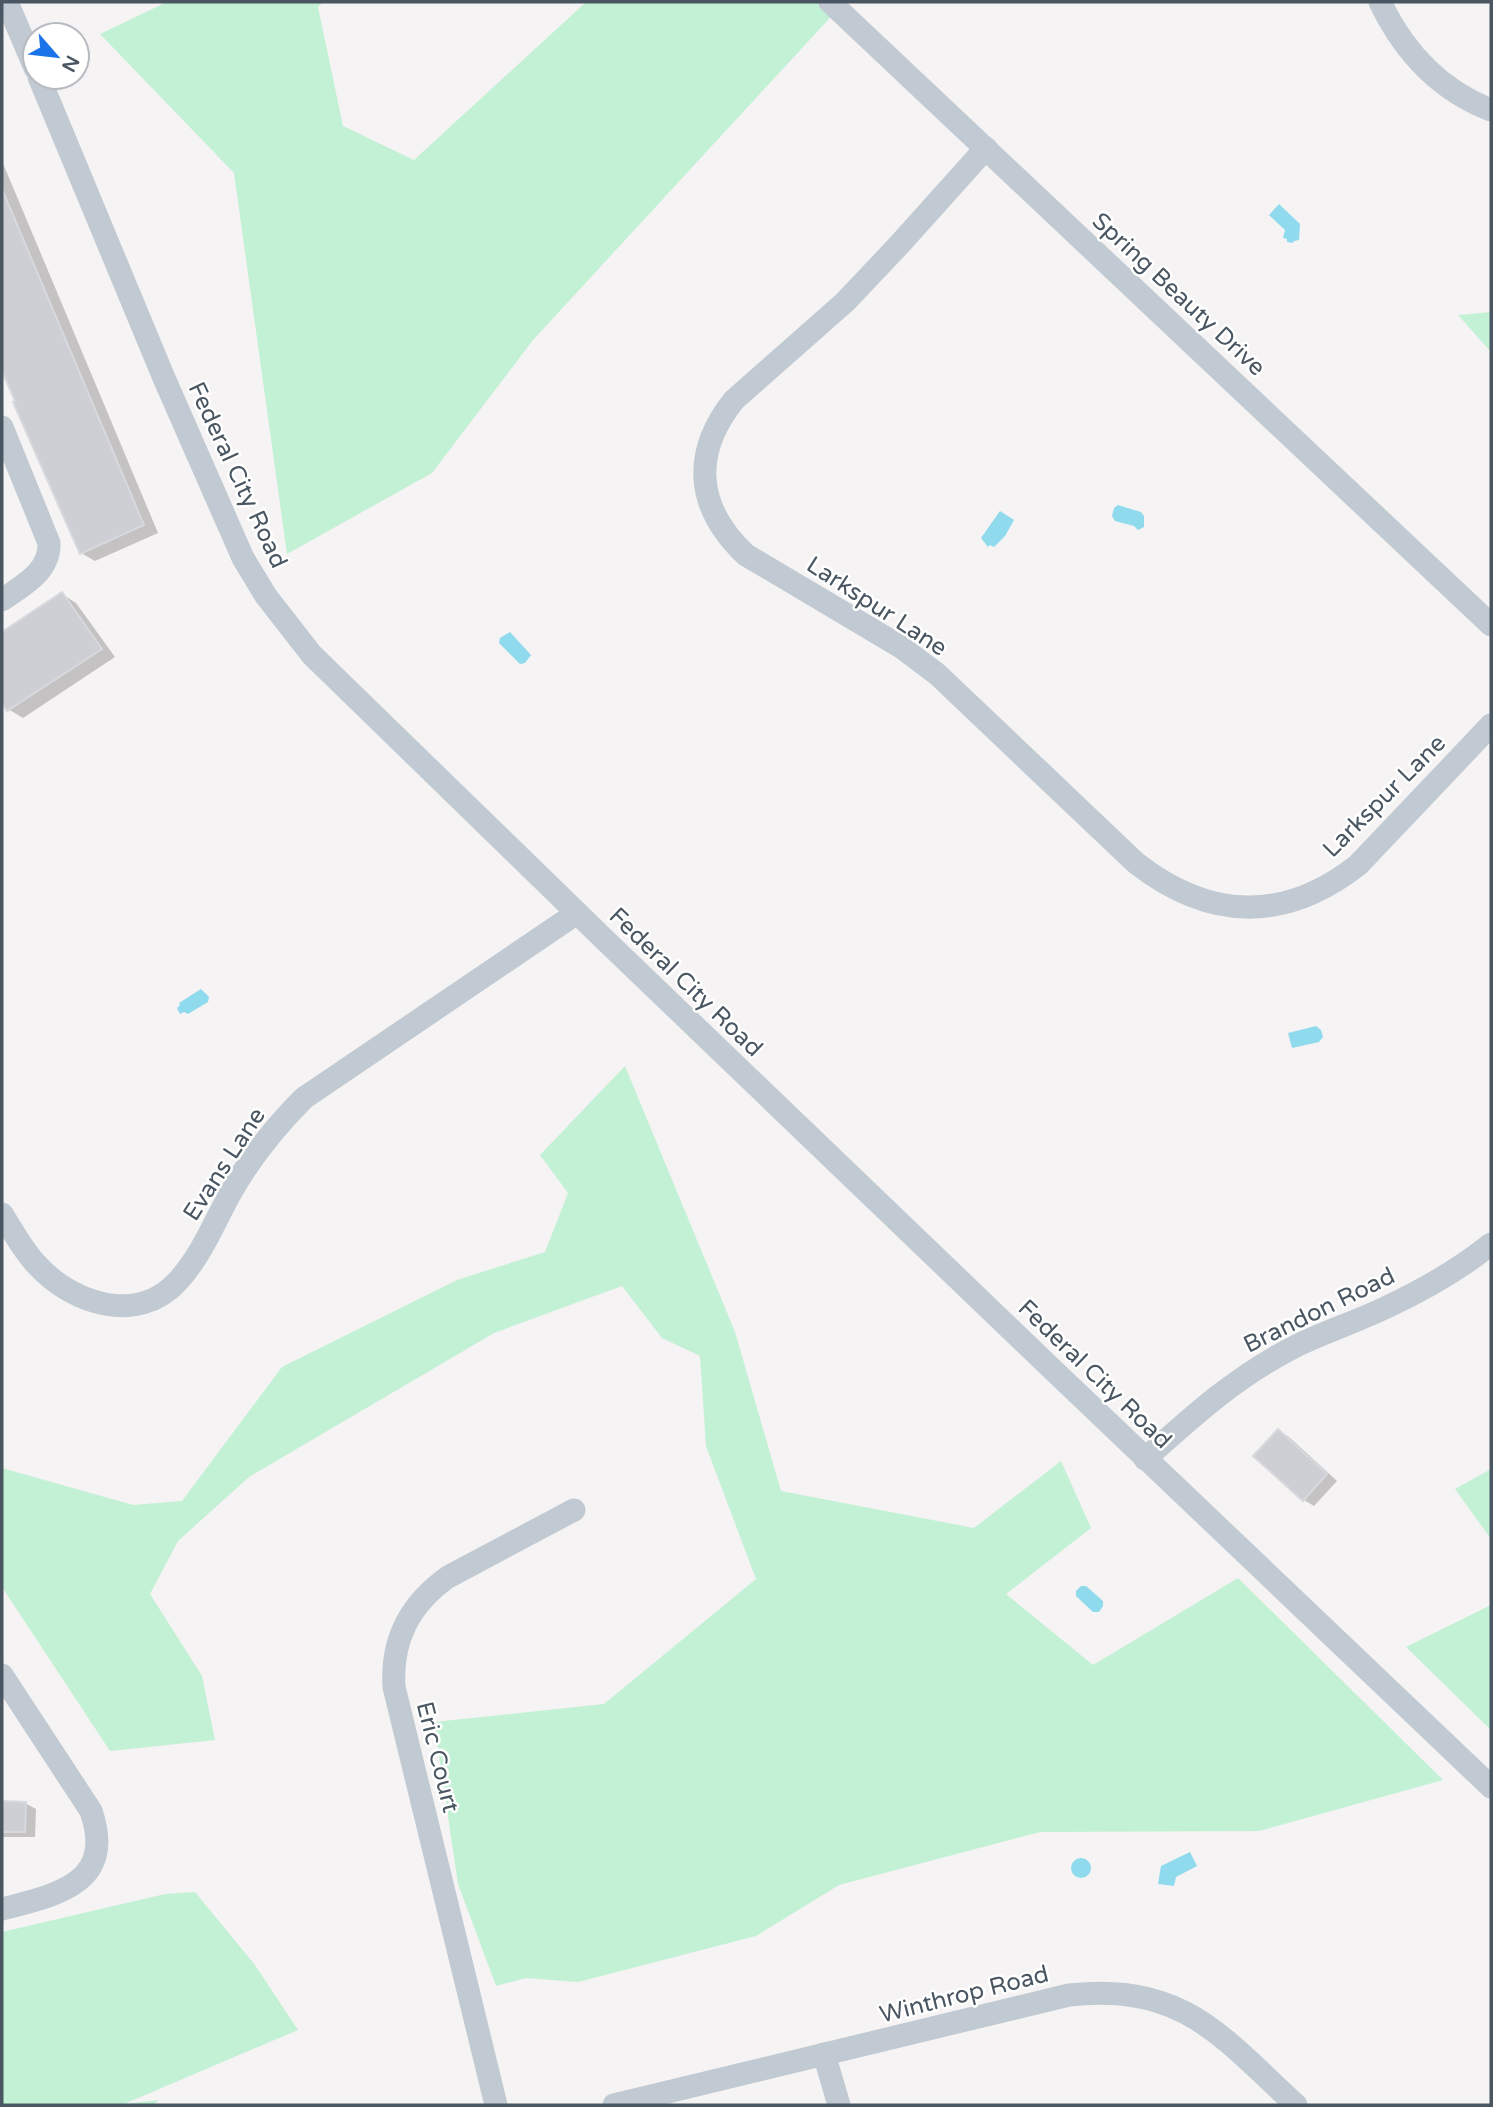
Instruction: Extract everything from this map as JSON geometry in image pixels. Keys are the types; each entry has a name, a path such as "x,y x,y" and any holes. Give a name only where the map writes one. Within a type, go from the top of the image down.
{"street":[{"path":"7,2 21,35"},
{"name":"Spring Beauty Drive","path":"830,2 1491,625"},
{"path":"1380,2 1393,29 1410,53 1429,72 1450,89 1491,110"},
{"name":"Federal City Road","path":"45,91 164,378 243,558 266,596 312,655 577,913 1491,1787"},
{"name":"Larkspur Lane","path":"986,148 845,302 734,400 719,418 709,439 705,483 717,522 729,539 746,555 901,647 937,674 1136,863 1181,893 1205,901 1245,907 1286,903 1313,894 1338,881 1358,865 1491,725"},
{"path":"2,427 10,471 49,543 50,555 33,578 2,600"},
{"name":"Evans Lane","path":"2,1214 36,1265 61,1288 92,1303 118,1306 135,1305 150,1300 177,1282 197,1256 250,1163 272,1131 304,1098 577,913"},
{"name":"Brandon Road","path":"1146,1459 1214,1398 1255,1368 1300,1344 1396,1302 1436,1281 1491,1244"},
{"name":"Eric Court","path":"496,2105 394,1687 396,1646 404,1623 431,1589 448,1577 574,1510"},
{"path":"2,1675 91,1811 96,1827 97,1846 85,1874 72,1887 56,1895 2,1909"},
{"name":"Winthrop Road","path":"614,2105 1069,1995 1101,1992 1132,1994 1162,2001 1191,2014 1217,2032 1296,2105"},
{"path":"824,2054 839,2105"}],"green space":[{"path":"167,2 323,2 318,7 343,126 414,160 586,2 827,2 839,8 533,340 432,473 287,554 234,173 100,34"},
{"path":"1491,312 1491,352 1458,315"},
{"path":"625,1066 735,1332 781,1491 974,1528 1061,1461 1091,1528 1006,1594 1093,1665 1238,1578 1443,1780 1259,1831 1040,1832 839,1885 756,1936 578,1982 526,1978 496,1986 458,1884 434,1722 604,1704 756,1579 706,1446 700,1356 662,1338 622,1286 494,1333 249,1477 178,1541 150,1594 202,1676 215,1740 110,1751 2,1587 2,1468 133,1505 182,1501 282,1367 457,1280 545,1252 568,1193 540,1155"},
{"path":"1491,1469 1491,1539 1455,1489"},
{"path":"1491,1605 1491,1730 1406,1647"},
{"path":"195,1892 255,1965 298,2030 124,2104 159,2100 153,2105 2,2105 2,1932 165,1894"}],"water":[{"path":"1279,204 1300,224 1299,240 1293,243 1283,238 1285,230 1269,215"},
{"path":"1118,505 1141,512 1144,516 1144,527 1138,530 1134,526 1115,521 1112,516"},
{"path":"1000,511 1014,520 1005,536 994,547 988,547 981,538"},
{"path":"510,632 531,655 525,663 520,664 499,643 500,638"},
{"path":"201,989 209,997 208,1002 188,1014 180,1014 177,1008 179,1003"},
{"path":"1316,1026 1323,1037 1319,1042 1292,1048 1288,1033"},
{"path":"1081,1586 1086,1586 1103,1601 1099,1612 1093,1612 1076,1596 1076,1591"},
{"path":"1190,1852 1197,1866 1176,1877 1174,1886 1158,1884 1161,1866"},
{"path":"1077,1858 1085,1858 1091,1868 1085,1878 1077,1878 1071,1872 1071,1864"}],"building":[{"path":"2,189 144,525 80,554 2,371"},
{"path":"62,592 102,649 7,711 2,703 2,632"},
{"path":"1278,1429 1327,1474 1303,1501 1253,1456"},
{"path":"2,1801 26,1802 25,1832 2,1832"}]}
